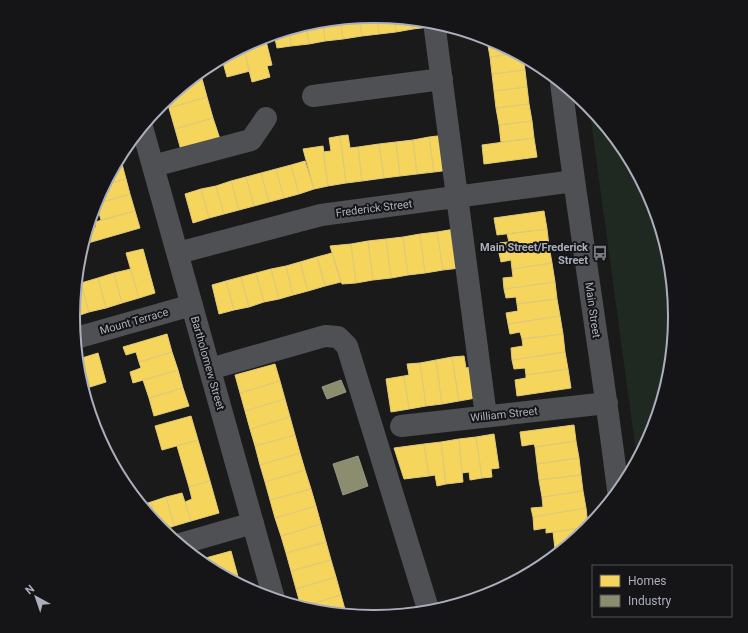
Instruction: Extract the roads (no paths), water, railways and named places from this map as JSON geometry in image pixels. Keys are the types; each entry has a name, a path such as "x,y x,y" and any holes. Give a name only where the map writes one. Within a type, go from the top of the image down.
{"street":[{"path":"435,30 486,416"},
{"path":"313,96 442,79"},
{"name":"Main Street","path":"562,91 617,481"},
{"path":"154,166 251,140 266,118"},
{"name":"Bartholomew Street","path":"144,134 272,591"},
{"name":"Frederick Street","path":"178,253 321,215 574,181"},
{"name":"Mount Terrace","path":"81,337 192,305"},
{"path":"210,370 325,336 338,337 347,346 427,605"},
{"name":"William Street","path":"401,426 607,403"},
{"path":"186,542 253,523"}],"place":[{"name":"Main Street/Frederick Street","path":"600,253"}]}
